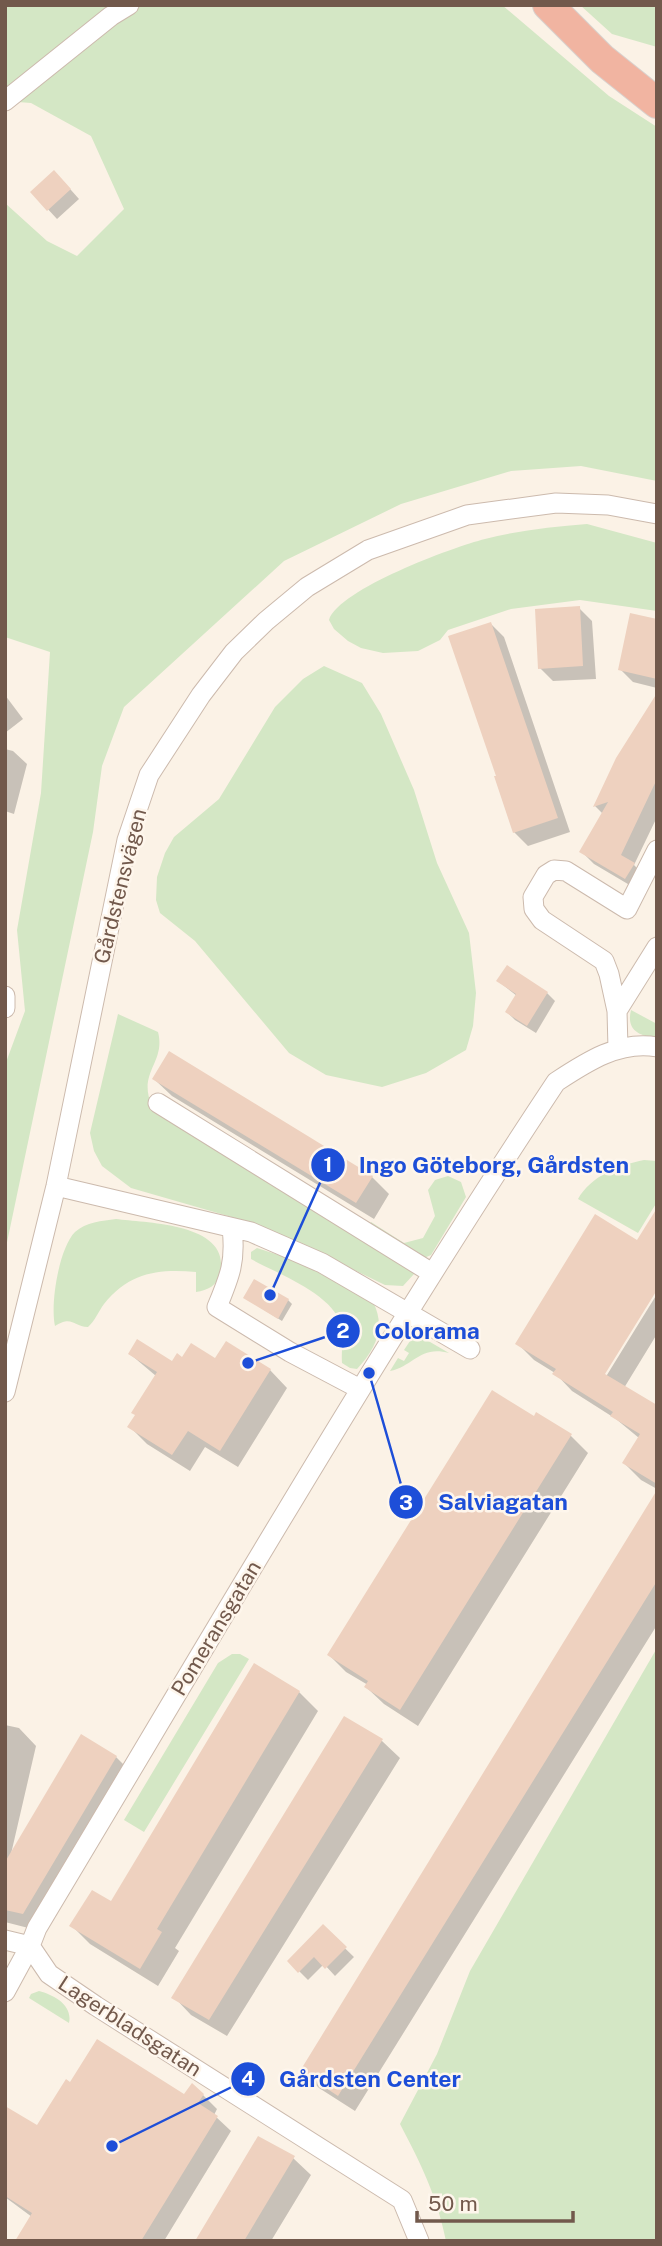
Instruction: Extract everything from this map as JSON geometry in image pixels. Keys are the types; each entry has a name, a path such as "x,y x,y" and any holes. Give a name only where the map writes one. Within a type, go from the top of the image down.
{"highway":[{"path":"548,5 602,59 657,103"}],"street":[{"path":"5,102 111,16 129,5"},
{"name":"Gårdstensvägen","path":"5,1392 56,1186 127,840 149,775 193,706 234,652 266,621 307,587 368,550 467,515 556,503 608,505 657,514"},
{"path":"657,850 627,909 566,871 554,870 546,876 533,897 534,909 542,920 604,961 617,1010 618,1048 657,1047"},
{"path":"617,1010 657,947"},
{"path":"5,996 5,1008"},
{"name":"Pomeransgatan","path":"5,1992 44,1916 406,1313 556,1082 584,1063 618,1048"},
{"path":"158,1102 432,1273"},
{"path":"56,1186 251,1232 321,1263 470,1349"},
{"path":"232,1228 235,1250 233,1266 217,1307 290,1352 360,1389"},
{"path":"5,1940 30,1946"},
{"name":"Lagerbladsgatan","path":"30,1946 49,1974 402,2200 419,2241"}],"green space":[{"path":"5,5 502,5 609,96 657,127 657,481 581,466 511,471 401,504 284,561 124,707 102,766 93,832 5,1252 5,1065 25,1011 17,930 41,793 50,652 5,637 5,203 47,241 77,256 124,209 91,136 31,103 5,101"},
{"path":"580,5 657,5 657,47 612,34"},
{"path":"587,524 657,543 657,611 580,600 511,609 448,630 440,640 418,651 383,653 361,648 348,641 334,629 329,620 337,608 353,595 424,560 510,533"},
{"path":"324,666 362,683 381,714 414,790 437,863 469,933 476,993 473,1026 466,1050 426,1073 382,1087 326,1075 289,1053 195,941 160,913 156,900 157,877 174,837 219,799 275,707 303,679"},
{"path":"631,1010 657,1024 657,1038 635,1031 630,1023"},
{"path":"118,1014 158,1032 158,1052 148,1084 152,1106 413,1270 414,1274 403,1286 385,1285 307,1247 235,1218 131,1188 102,1166 94,1151 90,1133"},
{"path":"644,1160 657,1161 657,1202 638,1233 578,1199 590,1184 606,1173"},
{"path":"448,1176 461,1182 466,1197 431,1255 424,1258 368,1227 371,1222 404,1243 423,1238 435,1216 428,1190 435,1180"},
{"path":"116,1219 165,1225 200,1235 213,1244 220,1256 217,1281 208,1289 196,1292 196,1272 169,1271 146,1275 114,1293 88,1327 69,1321 55,1326 57,1277 69,1240 84,1226"},
{"path":"257,1248 297,1261 373,1302 379,1329 374,1346 357,1369 342,1363 342,1330 336,1314 316,1294 251,1259 251,1252"},
{"path":"418,1335 449,1353 439,1351 424,1354 390,1371 398,1358 404,1361 409,1353 404,1350 412,1338"},
{"path":"657,1648 657,2241 446,2241 428,2181 400,2124 437,2054 470,1971"},
{"path":"232,1654 240,1654 249,1659 144,1832 124,1820 218,1663"},
{"path":"39,1991 51,1995 65,2006 69,2023 29,1998 31,1994"}],"building":[{"path":"54,170 71,189 47,211 30,192"},
{"path":"580,606 583,666 538,669 535,609"},
{"path":"630,613 657,619 657,679 618,670"},
{"path":"491,622 558,818 513,833 448,636"},
{"path":"657,693 657,779 621,855 635,863 625,879 579,852 608,802 593,807 616,758"},
{"path":"507,965 548,992 527,1026 505,1012 516,994 496,981"},
{"path":"169,1051 373,1176 356,1203 152,1079"},
{"path":"657,1208 657,1290 605,1374 657,1405 657,1484 622,1463 640,1434 610,1416 613,1412 552,1374 556,1369 515,1344 595,1214 637,1240"},
{"path":"254,1279 289,1299 278,1319 243,1298"},
{"path":"137,1339 172,1361 177,1353 182,1357 191,1343 215,1358 226,1341 271,1369 220,1451 188,1431 172,1455 127,1427 135,1415 131,1413 157,1372 128,1354"},
{"path":"492,1390 534,1416 536,1412 572,1434 400,1710 364,1687 368,1681 327,1655"},
{"path":"657,1490 657,1581 338,2096 300,2071"},
{"path":"254,1663 300,1691 157,1929 162,1932 140,1969 69,1926 92,1890 111,1901"},
{"path":"344,1716 383,1739 209,2020 171,1998"},
{"path":"81,1734 117,1756 23,1914 5,1910 5,1862"},
{"path":"323,1924 347,1947 325,1969 314,1957 298,1973 287,1961"},
{"path":"97,2039 184,2094 192,2083 204,2094 198,2103 218,2116 141,2241 15,2241 32,2213 5,2196 5,2106 37,2125 66,2079 70,2082"},
{"path":"258,2136 295,2156 244,2241 195,2241"}],"place":[{"name":"Ingo Göteborg, Gårdsten","path":"270,1295"},
{"name":"Colorama","path":"248,1363"},
{"name":"Salviagatan","path":"369,1373"},
{"name":"Gårdsten Center","path":"112,2146"}]}
